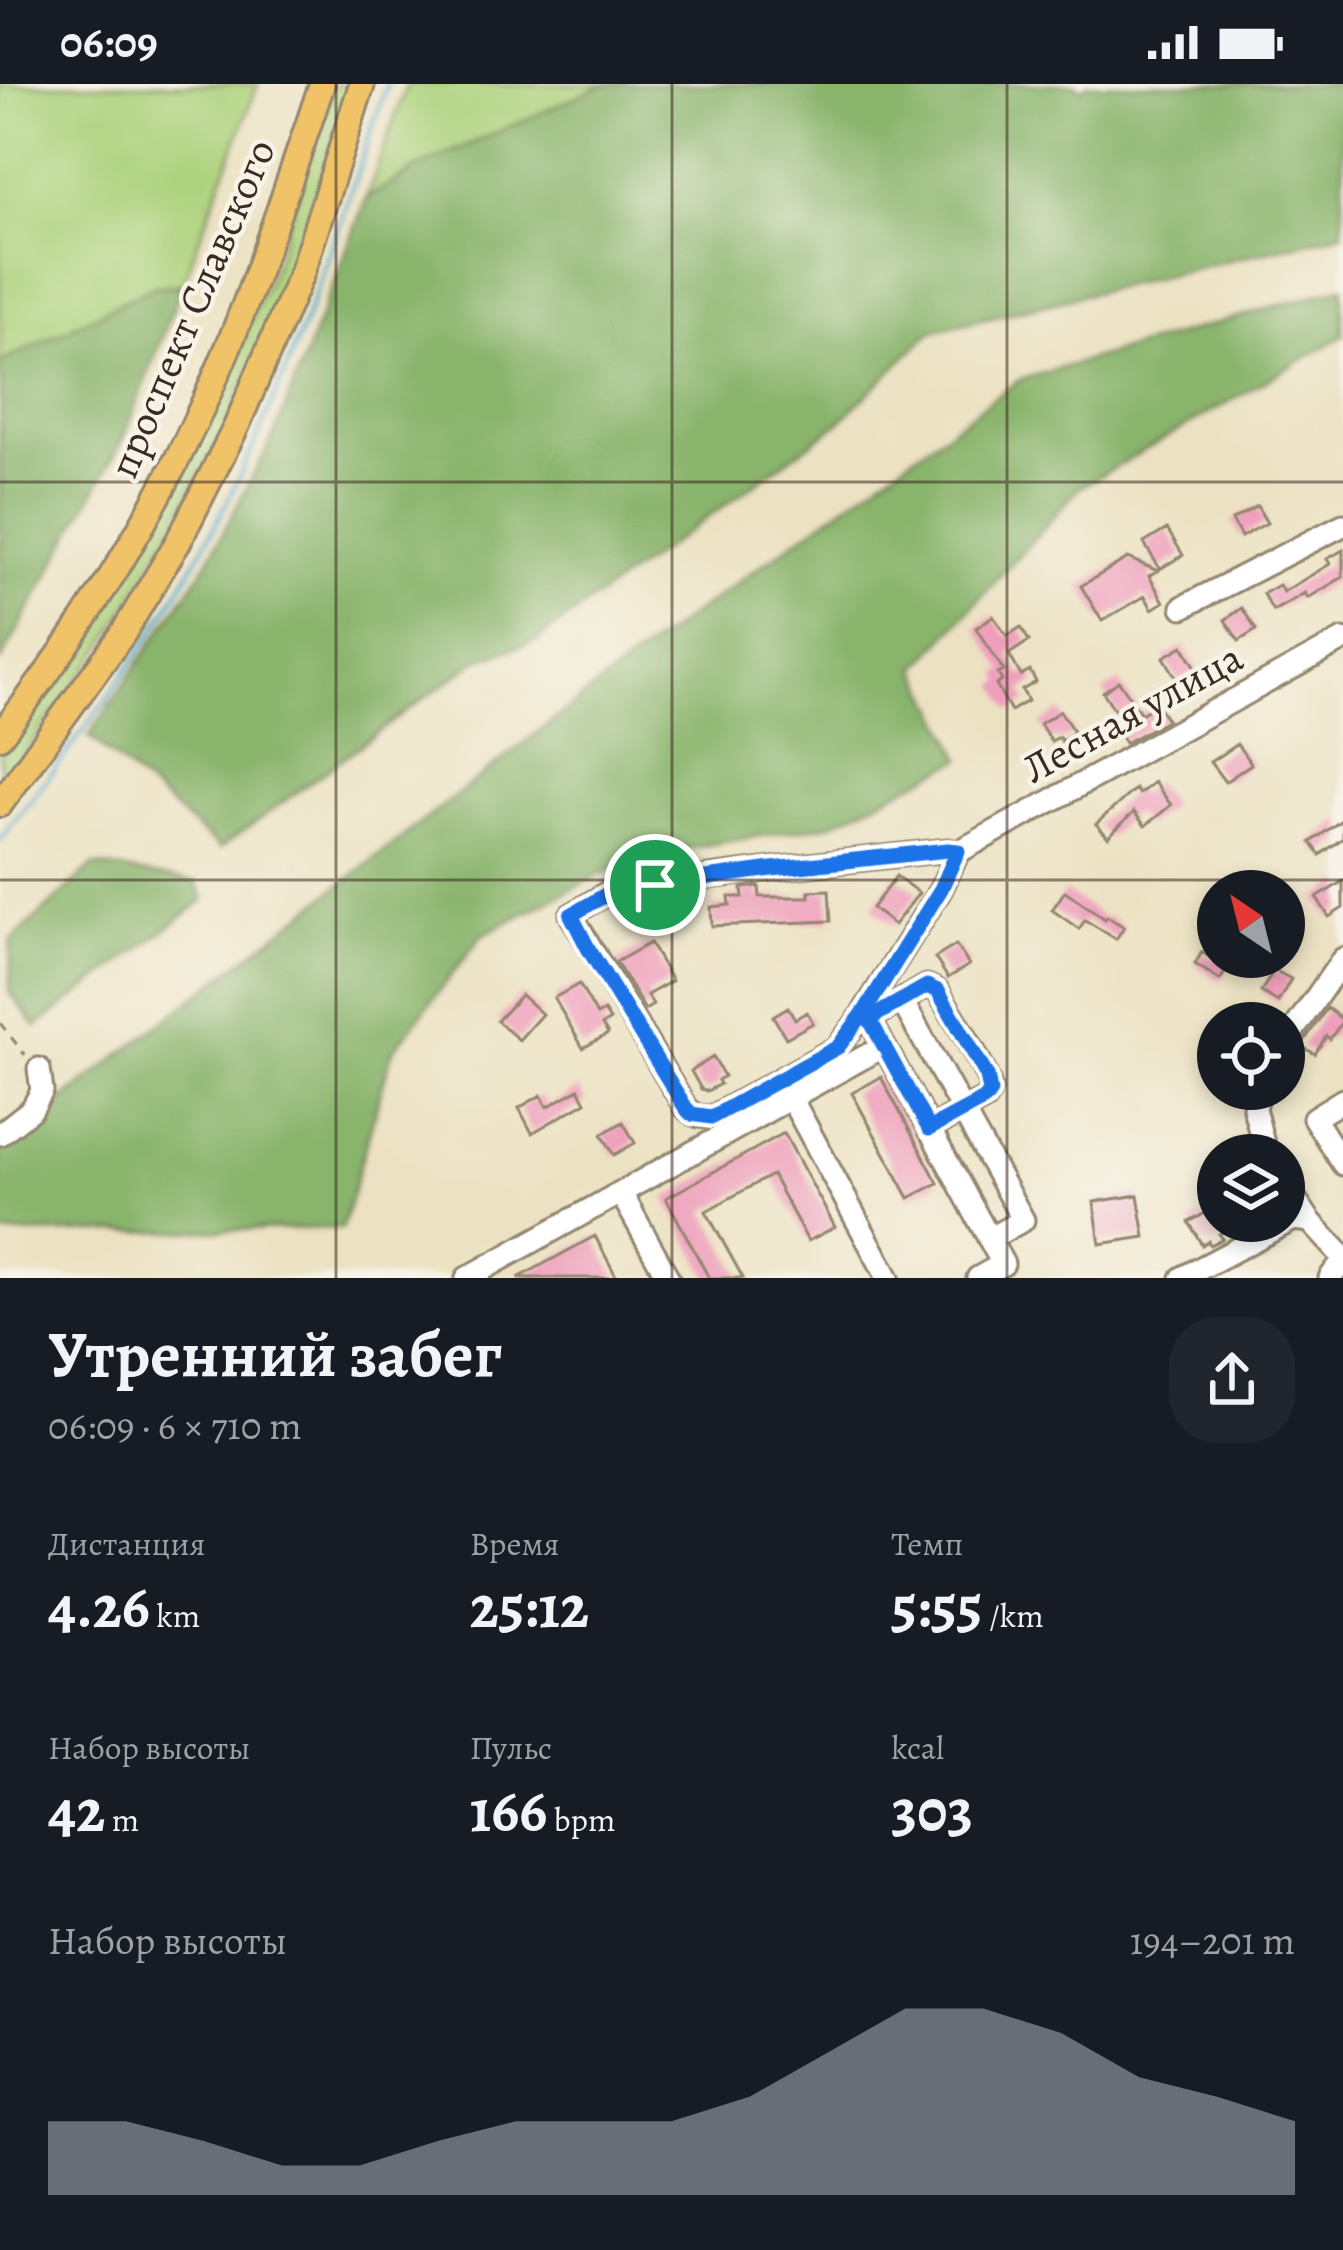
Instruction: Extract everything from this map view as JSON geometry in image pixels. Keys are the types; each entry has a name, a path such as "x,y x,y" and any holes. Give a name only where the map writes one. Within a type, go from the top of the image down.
{"main road":[{"name":"проспект Славского","path":"0,736 77,628 144,521 198,418 263,258 322,84"},
{"name":"проспект Славского","path":"0,804 122,634 178,542 302,272 362,84"}],"street":[{"path":"1183,607 1343,525"},
{"name":"Лесная улица","path":"958,851 1343,640"},
{"path":"958,851 867,1015 838,1047 712,1117 691,1114 571,915 614,890 958,851"},
{"path":"1305,1014 1343,959"},
{"path":"867,1015 927,986 938,991 983,1070 990,1092 985,1099 929,1129"},
{"path":"902,1001 1023,1220 989,1240"},
{"path":"867,1015 1003,1264 978,1278"},
{"path":"467,1278 884,1046"},
{"path":"0,1134 32,1109 42,1090 39,1069"},
{"path":"791,1098 888,1278"},
{"path":"1343,1100 1314,1118 1343,1164"},
{"path":"621,1192 668,1278"},
{"path":"1305,1214 1343,1259 1330,1278"},
{"path":"1182,1278 1294,1219 1310,1221"}],"path":[{"path":"0,1023 39,1069"}],"green space":[{"path":"0,84 258,84 182,285 152,287 0,363"},
{"path":"335,84 351,84 288,276 224,430 104,646 0,785 0,753 207,422 274,265"},
{"path":"407,84 606,84 417,168 366,199"},
{"path":"606,84 1075,84 1081,89 1088,84 1343,84 1343,233 932,331 836,425 536,641 477,660 220,848 89,736 206,565 275,434 366,199 417,168"},
{"path":"182,285 122,441 0,663 0,363 152,287"},
{"path":"1343,287 1343,336 1079,488 917,668 962,759 831,824 635,857 482,935 392,1052 342,1228 0,1234 0,1151 655,642 1019,380"},
{"path":"93,865 196,882 204,900 36,1027 10,992 11,942"}],"building":[{"path":"1257,506 1267,523 1241,537 1232,520"},
{"path":"1167,529 1183,555 1160,569 1144,543"},
{"path":"1343,550 1343,577 1273,611 1263,594 1279,585 1283,592 1330,564 1327,559"},
{"path":"1128,558 1158,571 1149,576 1164,602 1152,609 1145,596 1102,621 1081,586"},
{"path":"1242,608 1256,630 1239,641 1225,620"},
{"path":"993,616 1007,636 1021,627 1029,641 1009,654 1021,676 1030,671 1036,682 1022,690 1028,701 1011,711 996,685 1002,681 998,674 1004,671 976,628"},
{"path":"1183,646 1197,669 1178,681 1164,657"},
{"path":"1119,681 1141,714 1157,704 1167,720 1125,743 1120,735 1128,730 1103,692"},
{"path":"1060,711 1074,732 1061,741 1059,737 1051,741 1040,724"},
{"path":"1237,744 1251,764 1225,782 1210,762"},
{"path":"1154,782 1171,805 1145,826 1134,812 1108,837 1096,824 1135,789 1139,794"},
{"path":"1343,819 1343,838 1320,855 1311,842"},
{"path":"896,876 919,893 894,925 872,908"},
{"path":"1343,881 1343,908 1329,917 1317,898"},
{"path":"759,886 760,897 809,897 809,891 829,890 831,921 712,926 711,907 730,905 729,897 743,897 742,888"},
{"path":"1065,891 1124,927 1116,939 1085,920 1079,929 1052,910"},
{"path":"650,943 672,981 647,995 653,1005 645,1010 616,962"},
{"path":"956,945 969,965 948,978 935,958"},
{"path":"1269,978 1291,979 1278,1002 1261,992"},
{"path":"579,984 597,1015 604,1011 610,1020 602,1025 608,1034 583,1048 554,998"},
{"path":"521,995 542,1014 519,1040 497,1021"},
{"path":"788,1007 795,1019 807,1012 813,1023 786,1038 773,1016"},
{"path":"1327,1008 1343,1020 1315,1054 1305,1048 1305,1040"},
{"path":"713,1057 724,1076 707,1091 691,1071"},
{"path":"881,1077 938,1183 909,1198 852,1093"},
{"path":"579,1089 586,1102 532,1133 519,1108 541,1095 547,1107"},
{"path":"623,1122 635,1143 614,1155 602,1134"},
{"path":"784,1133 835,1227 808,1241 772,1175 706,1211 743,1278 709,1278 666,1198"},
{"path":"1138,1195 1145,1237 1100,1244 1094,1202"},
{"path":"595,1236 617,1278 518,1278"}],"waterway":[{"path":"0,840 129,667 228,500 303,325 387,84"}],"route":[{"path":"655,885 614,890 571,915 691,1114 712,1117 838,1047 865,1011 869,1019 927,986 938,991 987,1076 990,1092 929,1129 869,1019 865,1011 941,889 958,851 655,885"}]}
